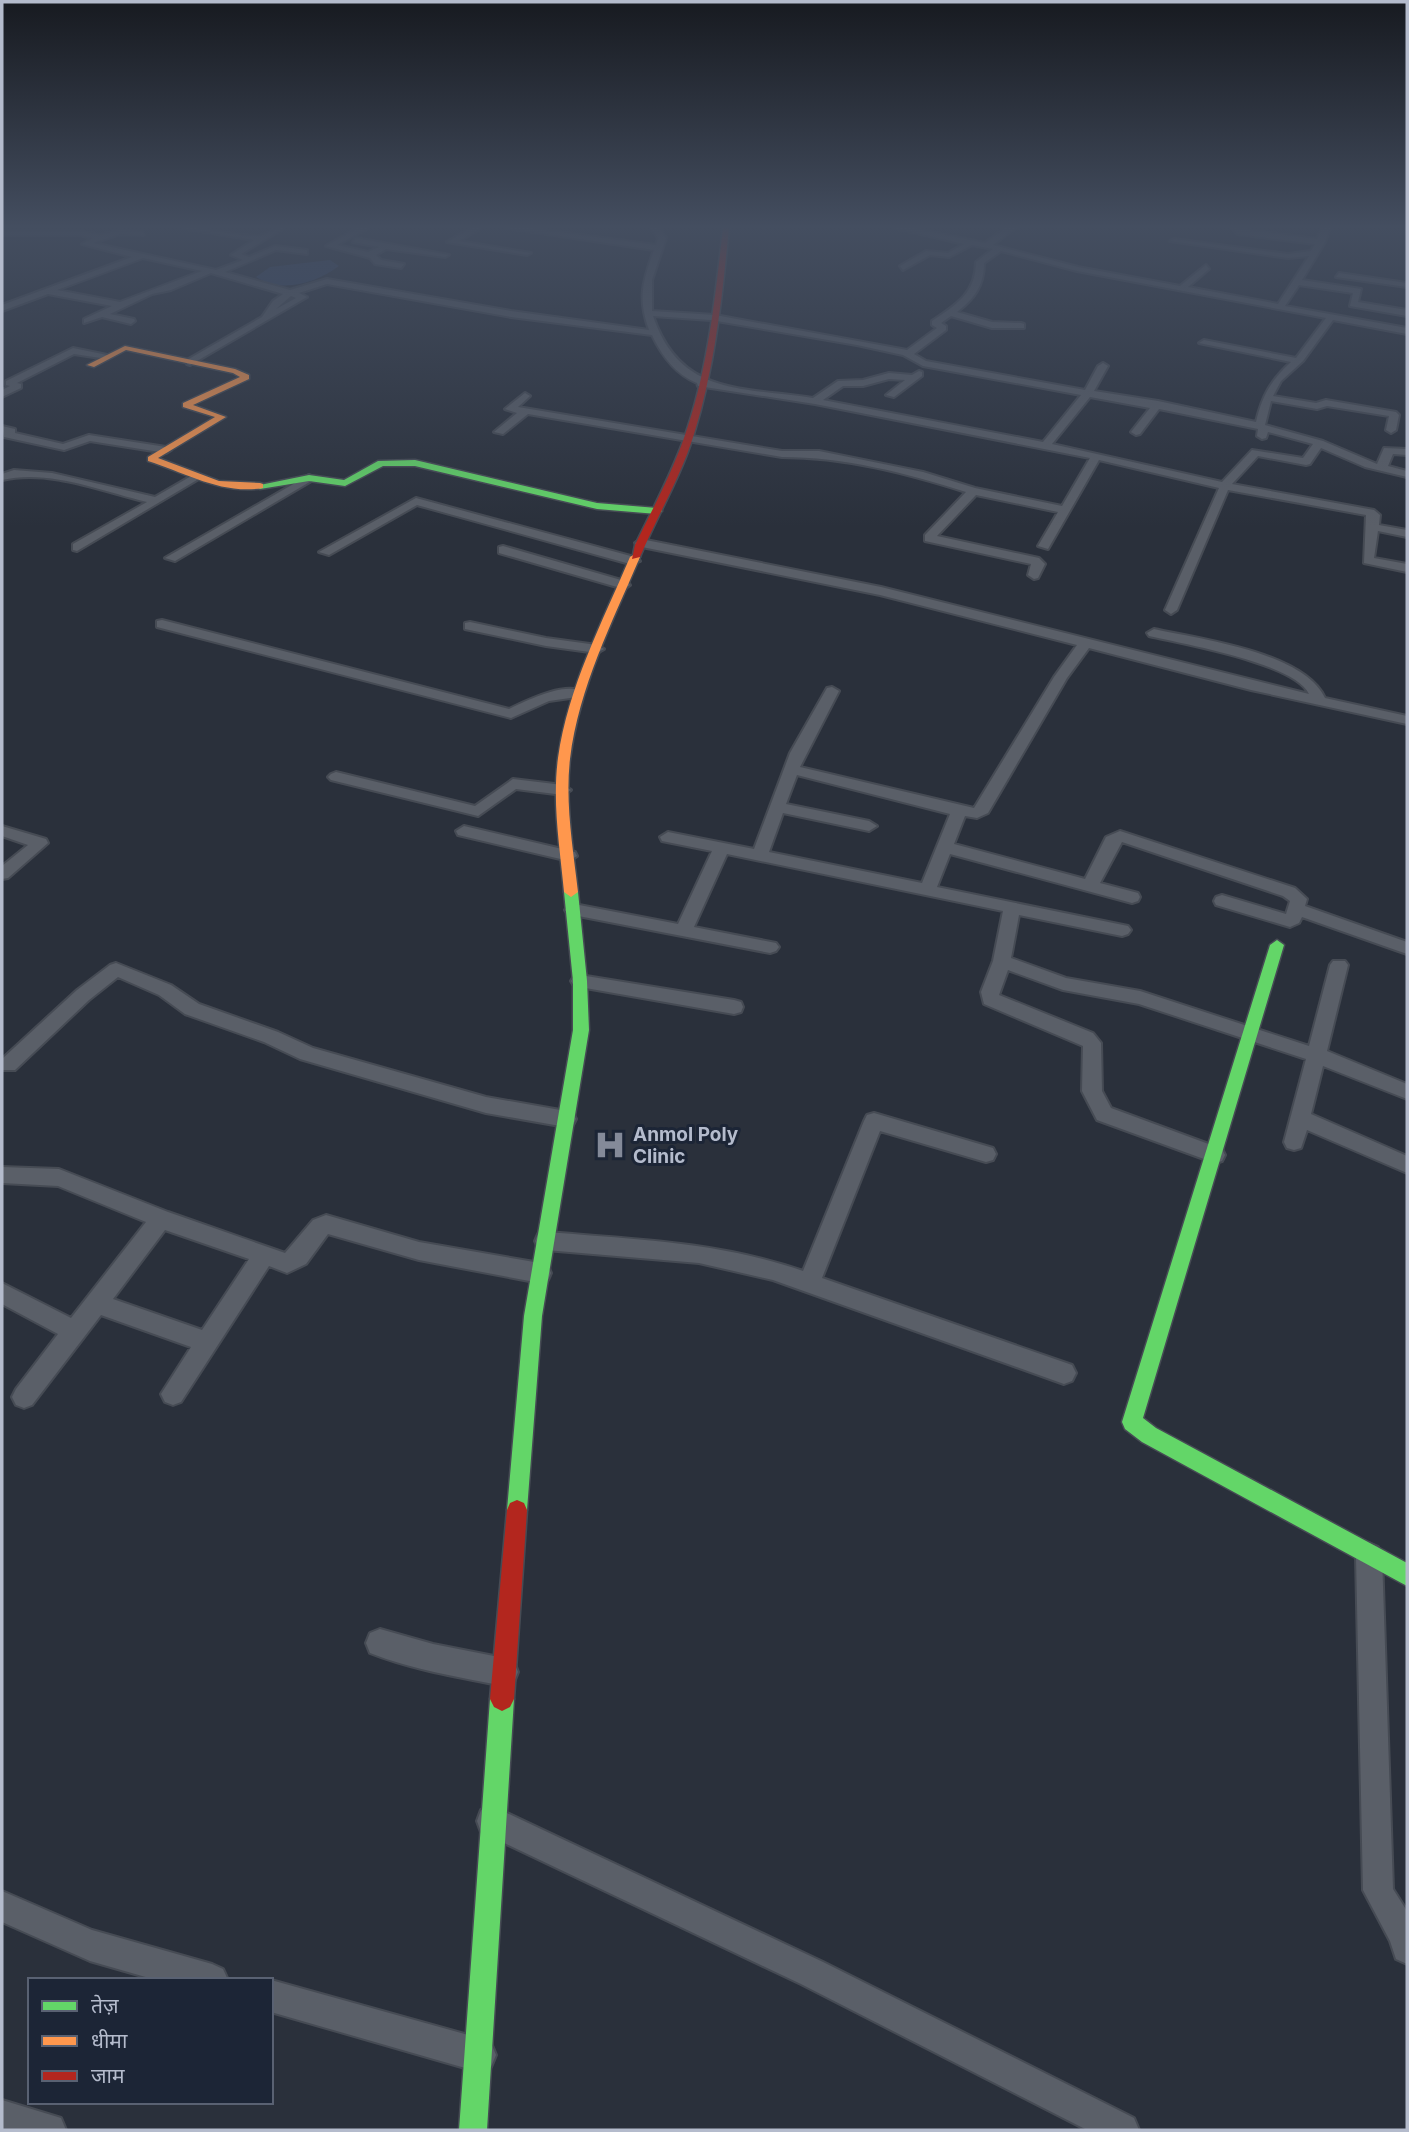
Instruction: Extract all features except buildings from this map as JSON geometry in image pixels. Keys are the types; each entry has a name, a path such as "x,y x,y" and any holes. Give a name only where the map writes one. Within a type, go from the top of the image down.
{"main road":[{"path":"473,2130 481,2056 492,1821 533,1317 581,1030 580,981 563,790 564,759 577,693 688,439 713,327"},
{"path":"91,365 125,348 239,373 246,378 186,405 222,417 151,460 176,466 197,477 239,489 309,478 345,483 381,463 415,463 597,506 657,511"},
{"path":"1277,945 1216,1155 1132,1415 1132,1422 1149,1435 1407,1575"}],"street":[{"path":"190,362 248,327"},
{"path":"613,327 655,333"},
{"path":"653,327 680,371 701,382 1046,445 1226,485 1370,512 1374,516 1368,560 1407,568"},
{"path":"769,327 908,354 915,361 930,365 1158,404 1260,426 1319,443 1379,468 1407,474"},
{"path":"908,354 942,327"},
{"path":"1260,426 1268,398 1277,380 1298,361 1323,327"},
{"path":"1388,327 1407,331"},
{"path":"1204,343 1298,361"},
{"path":"2,394 18,386 9,383 22,374 73,351 107,356"},
{"path":"891,395 930,365"},
{"path":"1046,445 1089,392 1103,366"},
{"path":"815,401 841,383 868,382 890,376 915,377"},
{"path":"525,396 510,409 782,454 819,454 923,475 972,491 1065,510"},
{"path":"1268,398 1312,405 1326,403 1392,414 1391,430"},
{"path":"1136,432 1158,404"},
{"path":"499,432 526,411"},
{"path":"1171,610 1205,524 1226,485 1256,453 1264,429 1260,426"},
{"path":"2,429 11,431 8,435 60,447 89,439 166,450"},
{"path":"1301,475 1319,443"},
{"path":"1379,468 1386,462 1388,450 1407,452"},
{"path":"1256,453 1306,462"},
{"path":"1044,546 1096,456"},
{"path":"2,477 17,472 41,474 154,500"},
{"path":"77,547 197,477"},
{"path":"171,558 309,478"},
{"path":"972,491 929,538 1038,562 1034,575"},
{"path":"325,552 416,501 634,561"},
{"path":"1372,527 1407,533"},
{"path":"641,543 881,592 1318,701 1407,720"},
{"path":"503,550 624,585"},
{"path":"162,624 505,713 516,713 546,697 577,693"},
{"path":"470,626 545,642 597,649"},
{"path":"1154,633 1290,669 1315,688 1318,701"},
{"path":"791,769 959,811 977,813 982,810 1061,677 1085,643"},
{"path":"761,856 791,769 810,728 832,691"},
{"path":"336,777 475,811 481,810 513,784 563,790"},
{"path":"777,807 869,826"},
{"path":"928,889 959,811"},
{"path":"2,831 40,843 2,874"},
{"path":"464,831 569,856"},
{"path":"1090,886 1112,841 1120,836 1231,872 1296,895 1299,899 1293,919 1283,920 1220,908 1231,872"},
{"path":"668,837 1122,930"},
{"path":"944,847 1132,897"},
{"path":"683,931 722,848"},
{"path":"1012,907 1002,961 990,992 990,999 1086,1038 1092,1043 1092,1091 1104,1114 1216,1155"},
{"path":"1297,909 1407,948"},
{"path":"574,910 770,947"},
{"path":"1002,961 1063,984 1140,999 1252,1034 1316,1055 1407,1092"},
{"path":"1294,1142 1339,965"},
{"path":"8,1065 83,995 116,970 165,990 192,1009 271,1037 307,1054 486,1105 566,1119"},
{"path":"580,981 734,1007"},
{"path":"1300,1118 1407,1165"},
{"path":"810,1281 874,1122 986,1154"},
{"path":"2,1175 59,1178 161,1219 287,1263 293,1262 321,1226 326,1224 431,1253 541,1273"},
{"path":"24,1397 161,1219"},
{"path":"546,1241 699,1254 773,1269 1064,1373"},
{"path":"173,1394 205,1341 264,1255"},
{"path":"2,1293 74,1331"},
{"path":"96,1303 205,1341"},
{"path":"1369,1556 1378,1890 1383,1905 1406,1939 1407,1948"},
{"path":"380,1643 433,1658 504,1672"},
{"path":"492,1821 812,1973 1122,2130"},
{"path":"2,1906 90,1945 205,1978"},
{"path":"273,1997 481,2056"},
{"path":"2,2117 49,2130"}],"traffic: fast":[{"path":"260,486 309,478 345,483 381,463 415,463 597,506 657,511"},
{"path":"517,1510 533,1316 581,1030 580,981 571,892"},
{"path":"1277,945 1132,1422 1149,1435 1407,1575"},
{"path":"473,2130 502,1699"}],"traffic: slow":[{"path":"91,365 125,348 235,371 246,377 186,405 222,417 151,459 217,483 260,486"},
{"path":"571,892 562,806 564,759 577,693 635,557"}],"traffic: jam":[{"path":"635,557 679,464 689,436 705,378 713,327"},
{"path":"502,1699 517,1510"}],"place":[{"name":"Anmol Poly Clinic","path":"610,1145"}]}
